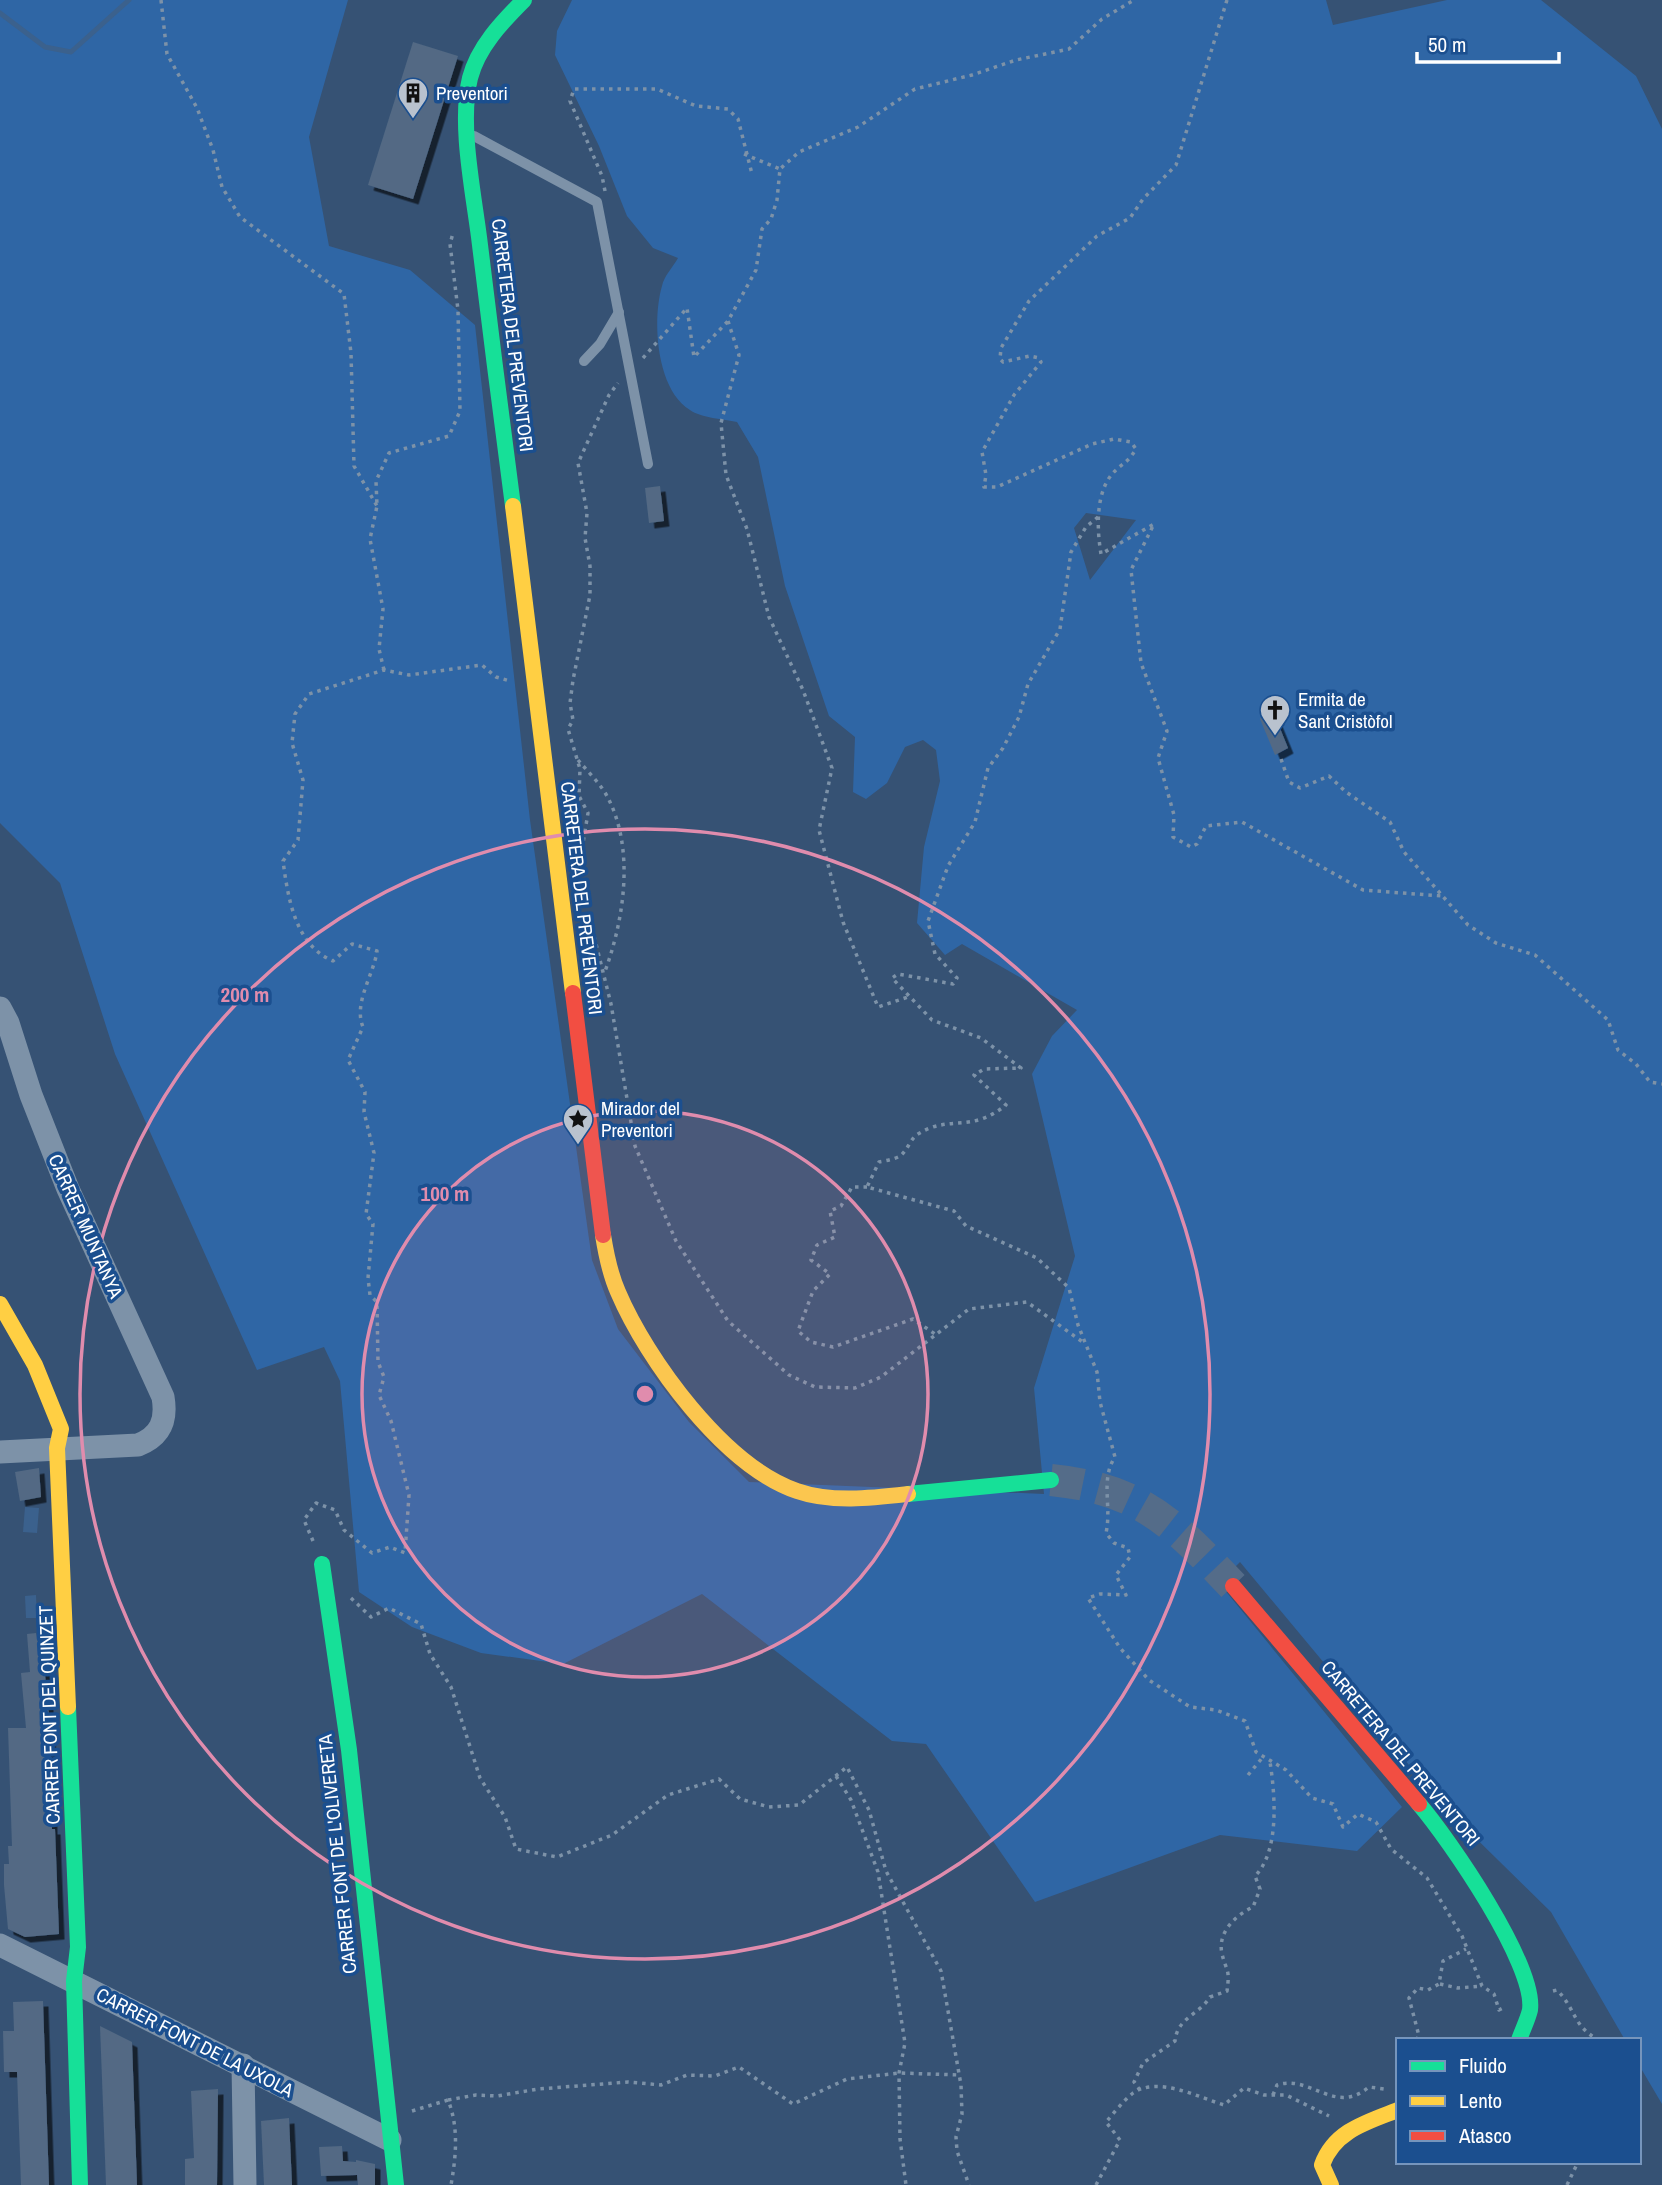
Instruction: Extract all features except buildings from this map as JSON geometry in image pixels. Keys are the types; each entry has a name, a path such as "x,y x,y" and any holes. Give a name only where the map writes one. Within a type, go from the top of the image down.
{"street":[{"name":"CARRETERA DEL PREVENTORI","path":"524,0 489,38 471,74 474,195 504,418 533,682 605,1245 616,1289 644,1339 721,1438 757,1471 786,1488 825,1496 850,1497 1051,1480"},
{"name":"CARRER MUNTANYA","path":"0,1008 8,1023 31,1095 68,1189 163,1396 164,1421 151,1440 138,1445 57,1448"},
{"name":"CARRER FONT DEL QUINZET","path":"0,1304 35,1366 61,1429 57,1448 78,1947 74,1981 80,2185"},
{"path":"0,1452 57,1448"},
{"name":"CARRER FONT DE L'OLIVERETA","path":"321,1564 349,1750 396,2185"},
{"name":"CARRETERA DEL PREVENTORI","path":"1233,1586 1418,1802 1462,1860 1503,1928 1527,1982 1530,1998"},
{"name":"CARRER FONT DE LA UXOLA","path":"0,1945 243,2065 389,2129"},
{"path":"1520,2038 1530,2009 1530,1998"},
{"path":"243,2065 245,2185"},
{"path":"1331,2185 1322,2165 1327,2149 1357,2127 1396,2111"}],"lane":[{"path":"471,135 597,202 649,464"},
{"path":"584,361 600,344 619,312"}],"path":[{"path":"161,0 167,54 197,108 229,202 240,217 344,295 351,353 354,466 377,506"},
{"path":"580,861 588,813 579,796 580,769 568,729 573,720 570,703 590,595 590,566 585,538 587,513 578,463 609,395 630,367 642,359 687,308 694,357 728,321 756,270 762,229 771,219 777,200 779,169 799,152 858,127 915,89 972,75 1016,60 1069,49 1102,19 1134,0"},
{"path":"1227,0 1175,165 1143,199 1130,218 1097,236 1029,302 1001,348 1000,359 1003,362 1030,356 1039,358 1041,362 1014,395 982,452 986,475 984,487 997,487 1092,444 1114,439 1131,442 1136,449 1127,463 1113,473 1099,502 1101,554 1154,524 1131,570 1141,663 1167,731 1158,758 1174,815 1173,836 1191,847 1197,844 1206,826 1242,822 1363,890 1379,894 1442,896"},
{"path":"597,202 606,197 602,176 570,101 574,89 657,89 696,106 728,109 738,119 744,154 752,174"},
{"path":"744,154 779,169"},
{"path":"384,670 379,649 383,609 370,539 377,506 376,481 389,453 449,436 460,411 458,310 450,244 455,222"},
{"path":"728,321 739,355 721,423 726,475 747,529 769,617 803,690 832,768 819,831 843,922 878,1007 909,996"},
{"path":"867,1187 879,1162 900,1156 916,1135 945,1124 969,1125 991,1117 1006,1105 974,1075 984,1069 1021,1068 1017,1062 981,1038 932,1020 892,978 898,974 953,984 957,978 935,954 928,920 948,866 975,822 988,768 1003,748 1019,717 1028,684 1060,629 1071,552 1086,527 1098,517"},
{"path":"321,1564 304,1520 316,1503 335,1510 344,1530 372,1553 390,1547 405,1553 409,1495 391,1421 379,1395 384,1377 379,1362 380,1327 377,1302 370,1295 368,1278 373,1224 366,1214 374,1153 364,1112 365,1091 348,1060 363,1027 360,1019 363,1002 368,979 374,971 377,951 352,944 333,961 315,953 298,925 283,861 298,840 300,818 303,780 292,743 295,714 309,694 384,670 409,675 482,665 496,677 533,682"},
{"path":"576,758 608,797 622,835 622,904 613,951 604,976 635,1146 676,1241 728,1321 789,1375 803,1382 833,1389 855,1388 881,1377 969,1309 1027,1302 1086,1344"},
{"path":"1281,759 1289,782 1300,788 1329,776 1346,792 1390,822 1404,852 1468,925 1496,943 1535,955 1554,970 1608,1020 1618,1050 1636,1064 1650,1082 1662,1084"},
{"path":"936,1334 913,1319 834,1347 811,1342 799,1331 813,1290 830,1275 811,1261 817,1245 835,1237 830,1211 841,1206 852,1187 867,1187 954,1211 966,1226 1037,1258 1069,1288 1097,1372 1100,1402 1115,1457 1106,1470 1110,1516 1105,1532 1114,1544 1128,1548 1130,1557 1116,1575 1126,1595 1100,1594 1088,1598 1120,1648 1149,1680 1190,1707 1216,1710 1245,1721 1256,1752 1286,1770 1312,1798 1333,1804 1343,1827 1358,1814 1376,1822 1391,1849 1427,1878 1467,1948 1482,1986 1494,1994 1499,2010 1557,1990 1567,2001 1584,2033 1595,2038"},
{"path":"324,1582 358,1603 372,1617 389,1608 421,1624 430,1654 452,1687 480,1778 505,1817 516,1849 557,1857 612,1835 668,1794 719,1779 740,1799 769,1807 799,1805 847,1767 869,1810 886,1871 941,1971 960,2075 962,2114 956,2137 957,2151 968,2185"},
{"path":"1248,1775 1263,1757"},
{"path":"1140,2090 1134,2082 1143,2063 1175,2041 1176,2032 1188,2016 1204,2007 1210,1997 1227,1991 1230,1971 1222,1952 1228,1927 1236,1915 1253,1907 1259,1889 1255,1875 1265,1866 1272,1830 1276,1799 1270,1762"},
{"path":"835,1776 851,1800 878,1872 905,2043 899,2073 900,2139 906,2185"},
{"path":"1439,1984 1443,1961 1467,1948"},
{"path":"1416,2038 1417,2027 1409,1998 1418,1988 1427,1990 1439,1984 1458,1987 1482,1986"},
{"path":"389,2129 448,2100 628,2082 661,2085 687,2075 715,2076 739,2067 793,2104 847,2079 899,2073 960,2075"},
{"path":"1273,2095 1277,2085 1290,2081 1336,2099 1358,2095 1369,2087 1393,2090"},
{"path":"1096,2185 1121,2140 1106,2122 1132,2094 1146,2086 1169,2089 1224,2105 1244,2088 1273,2095 1286,2095 1357,2127"},
{"path":"448,2100 453,2112 456,2143 451,2185"},
{"path":"1567,2185 1577,2164"}],"shaded area":[{"path":"0,0 348,0 309,137 329,246 410,270 475,325 530,820 592,1260 618,1329 689,1422 749,1482 1044,1494 1034,1388 1075,1256 1032,1074 1052,1036 1077,1010 962,944 945,955 917,923 924,847 940,781 936,750 923,740 905,747 887,783 866,799 853,792 855,737 829,716 785,586 758,457 737,422 695,413 679,400 670,387 660,353 657,317 663,282 678,258 653,248 627,216 599,146 555,55 557,31 572,0 1326,0 1333,25 1447,0 1541,0 1636,76 1662,129 1662,2104 1641,2068 1641,2038 1624,2038 1551,1912 1444,1807 1240,1562 1219,1583 1402,1807 1357,1851 1220,1835 1035,1902 926,1744 892,1741 702,1594 563,1664 481,1653 412,1627 359,1592 340,1381 324,1347 257,1370 115,1054 60,883 0,823","holes":["1086,513 1136,520 1090,580 1074,528"]},
{"path":"25,1507 39,1508 37,1533 23,1532"},
{"path":"36,1595 37,1618 26,1618 25,1596"}],"waterway":[{"path":"0,13 45,47 71,52 129,0"}],"tunnel":[{"path":"1051,1480 1109,1492 1153,1513 1192,1544 1233,1586"}],"traffic: fast":[{"path":"513,506 471,178 466,115 470,78 479,56 499,26 524,0"},
{"path":"908,1494 1051,1480"},
{"path":"322,1564 349,1750 396,2185"},
{"path":"68,1707 78,1947 74,1981 80,2185"},
{"path":"1419,1804 1488,1903 1519,1964 1528,1990 1530,2010 1520,2038"}],"traffic: slow":[{"path":"513,506 573,993"},
{"path":"603,1235 615,1285 648,1348 691,1408 742,1459 770,1478 810,1495 852,1498 908,1494"},
{"path":"0,1304 35,1365 61,1429 57,1448 68,1707"},
{"path":"1331,2185 1322,2165 1327,2153 1353,2129 1396,2111"}],"traffic: jam":[{"path":"573,993 603,1235"},
{"path":"1233,1586 1419,1804"}],"place":[{"name":"Preventori","path":"413,120"},
{"name":"Ermita de Sant Cristòfol","path":"1275,737"},
{"name":"Mirador del Preventori","path":"578,1146"}]}
